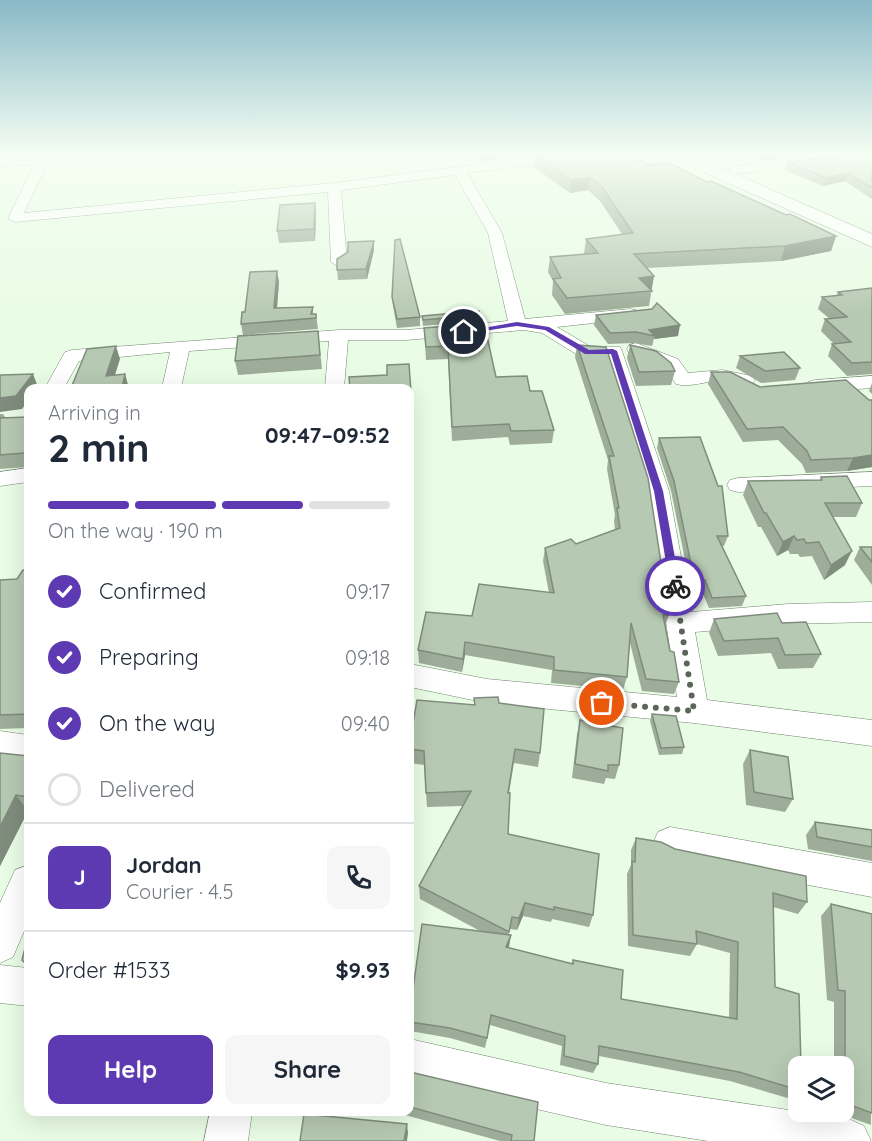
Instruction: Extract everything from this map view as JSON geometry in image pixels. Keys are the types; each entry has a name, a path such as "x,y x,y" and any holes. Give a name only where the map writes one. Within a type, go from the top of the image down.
{"highway":[{"path":"798,208 872,241"},
{"path":"824,208 872,229"}],"street":[{"path":"20,208 15,218 112,208"},
{"path":"335,208 339,262"},
{"path":"481,208 495,233 517,324"},
{"path":"57,384 72,356 181,345 339,335 464,332 517,324 644,313"},
{"path":"517,324 547,328 588,353 636,349 654,354 671,363 683,380 713,375 731,375 745,380 756,391"},
{"path":"335,384 339,335"},
{"path":"173,384 181,345"},
{"path":"613,351 658,491 694,711"},
{"path":"801,387 847,384 868,391"},
{"path":"0,479 24,476"},
{"path":"738,484 872,479"},
{"path":"681,623 788,614 872,612"},
{"path":"414,677 486,692 694,711 872,733"},
{"path":"0,744 24,747"},
{"path":"670,843 872,880"},
{"path":"0,944 24,891"},
{"path":"0,984 24,987"},
{"path":"414,1061 606,1104 849,1141"},
{"path":"226,1141 230,1116"}],"building":[{"path":"280,208 315,208 314,229 277,231"},
{"path":"616,208 771,208 786,215 790,214 836,236 785,246 634,254 654,276 639,278 652,291 567,298 553,279 561,278 550,257 598,253 586,239 633,233"},
{"path":"400,239 420,317 397,319 392,297 395,240"},
{"path":"374,241 366,269 337,270 337,259 348,252 348,242"},
{"path":"277,271 274,308 313,307 311,314 316,314 316,318 241,324 242,312 245,312 250,272"},
{"path":"872,288 872,362 852,363 832,344 851,342 825,319 847,317 822,297 842,295 838,292"},
{"path":"657,303 680,325 649,330 655,336 636,332 610,333 596,315 652,309"},
{"path":"479,311 480,315 423,320 422,316"},
{"path":"484,323 496,377 527,376 530,391 542,391 554,430 511,431 509,424 452,427 448,346 426,347 424,328"},
{"path":"318,331 320,355 235,361 238,336"},
{"path":"577,345 606,347 648,478 669,615 663,615 670,651 674,652 679,682 646,679 631,623 627,677 554,670 554,657 465,642 463,659 418,650 426,612 472,616 479,584 554,593 545,548 571,539 576,544 620,528 617,508 619,508 609,456 614,456"},
{"path":"630,345 656,351 671,363 675,371 639,372"},
{"path":"116,346 106,376 125,374 123,384 73,384 87,349"},
{"path":"784,352 800,368 765,371 740,356"},
{"path":"409,364 410,384 350,384 349,377 387,375 387,365"},
{"path":"711,372 730,372 760,387 846,380 869,400 872,400 872,455 811,460 807,451 783,427 747,429"},
{"path":"33,374 16,396 0,398 0,375"},
{"path":"24,417 24,453 0,455 0,418"},
{"path":"700,437 718,486 722,486 728,536 717,536 746,596 712,598 705,580 694,579 674,481 659,438"},
{"path":"847,476 862,503 825,503 852,551 831,565 819,542 806,543 804,539 797,540 794,536 783,542 764,513 748,481 822,480 821,477"},
{"path":"860,547 872,547 872,562"},
{"path":"23,570 24,714 0,715 0,580 17,579"},
{"path":"777,613 782,623 806,622 821,654 785,655 778,638 724,641 714,619"},
{"path":"498,697 499,703 544,709 540,753 515,749 508,793 510,793 508,834 599,854 593,915 554,907 554,910 525,903 519,918 512,917 509,932 419,886 471,791 426,793 424,751 414,750 414,718 417,700 475,705 474,698"},
{"path":"652,714 676,716 684,747 661,748"},
{"path":"580,720 623,728 619,765 608,765 608,771 575,764"},
{"path":"750,750 788,757 793,799 754,792"},
{"path":"0,753 24,756 24,796 16,795 0,827"},
{"path":"815,822 872,830 872,847 817,837"},
{"path":"636,838 661,842 675,849 806,876 807,902 773,893 775,987 799,994 801,1056 788,1056 788,1087 739,1072 599,1046 598,1064 564,1056 565,1036 491,1015 487,1038 450,1028 414,1023 414,982 422,924 511,935 506,947 573,964 573,960 623,970 621,999 737,1019 738,942 696,931 697,944 633,935 632,861 635,862"},
{"path":"831,904 872,914 872,1113 854,1106 854,1056 845,1056 845,991 838,990"},
{"path":"414,1073 538,1102 534,1141 511,1141 512,1135 414,1108"},
{"path":"304,1116 407,1124 404,1141 300,1141"}],"way so far":[{"path":"602,703 694,711 675,586"}],"route":[{"path":"464,332 517,324 547,328 588,353 613,351 658,491 675,586"}]}
